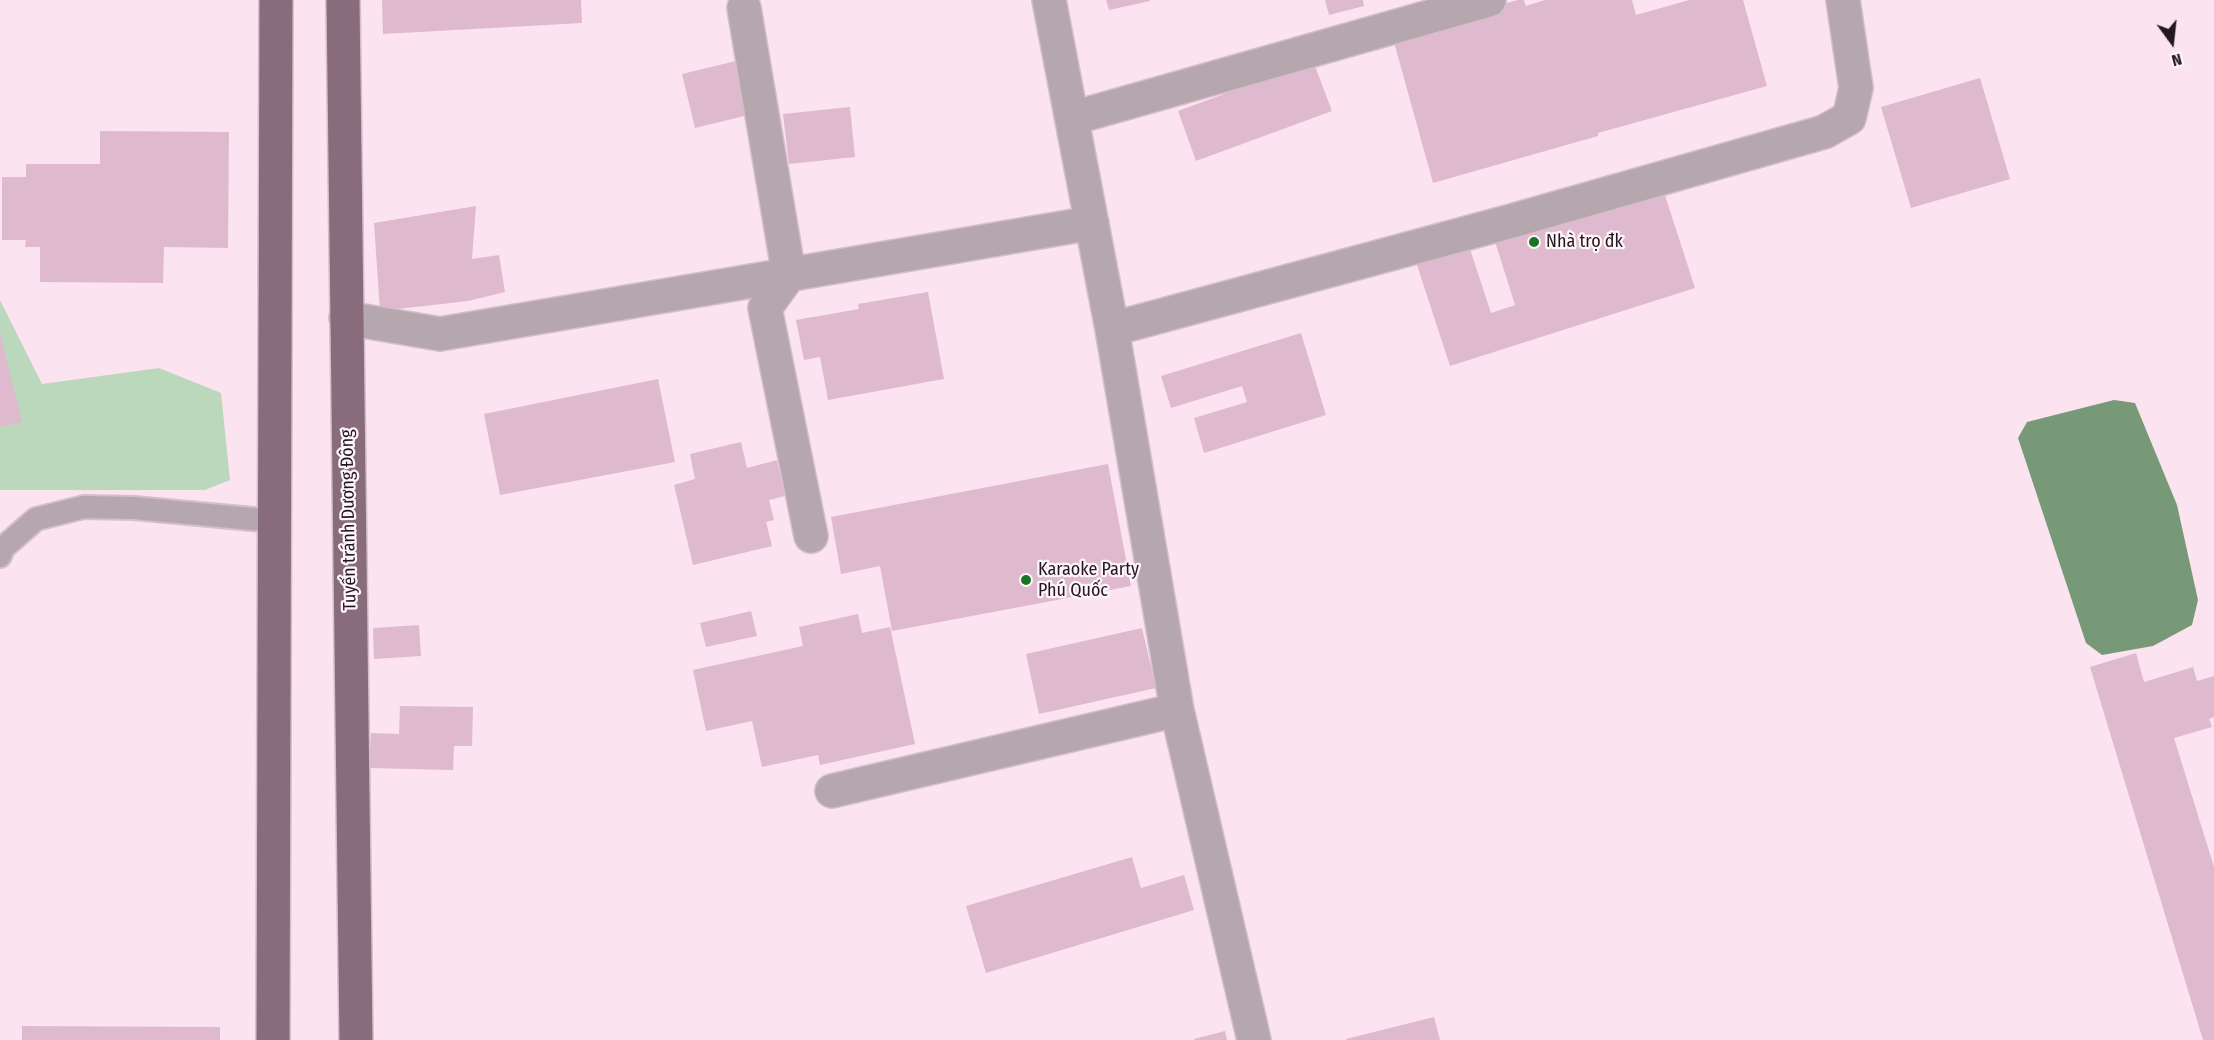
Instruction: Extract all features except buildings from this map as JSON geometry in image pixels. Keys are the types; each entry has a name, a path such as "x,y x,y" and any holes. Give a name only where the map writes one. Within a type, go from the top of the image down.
{"main road":[{"path":"273,1040 276,0"},
{"name":"Tuyến tránh Dương Đông","path":"343,0 356,1040"}],"street":[{"path":"1049,0 1112,329 1178,710 1254,1040"},
{"path":"1073,118 1489,0"},
{"path":"1112,329 1508,222 1824,132 1850,118 1856,88 1843,0"},
{"path":"744,8 789,275 765,308 811,536"},
{"path":"346,318 440,334 1092,223"},
{"path":"832,790 1178,710"}],"lane":[{"path":"0,556 3,548 36,519 84,507 134,508 274,521"}],"shaded area":[{"path":"0,300 42,384 159,368 221,393 230,480 205,490 0,490"},
{"path":"2114,400 2135,403 2177,505 2198,600 2192,625 2153,646 2102,655 2086,643 2018,438 2027,422"}],"place":[{"name":"Nhà trọ đk","path":"1534,242"},
{"name":"Karaoke Party Phú Quốc","path":"1026,580"}]}
